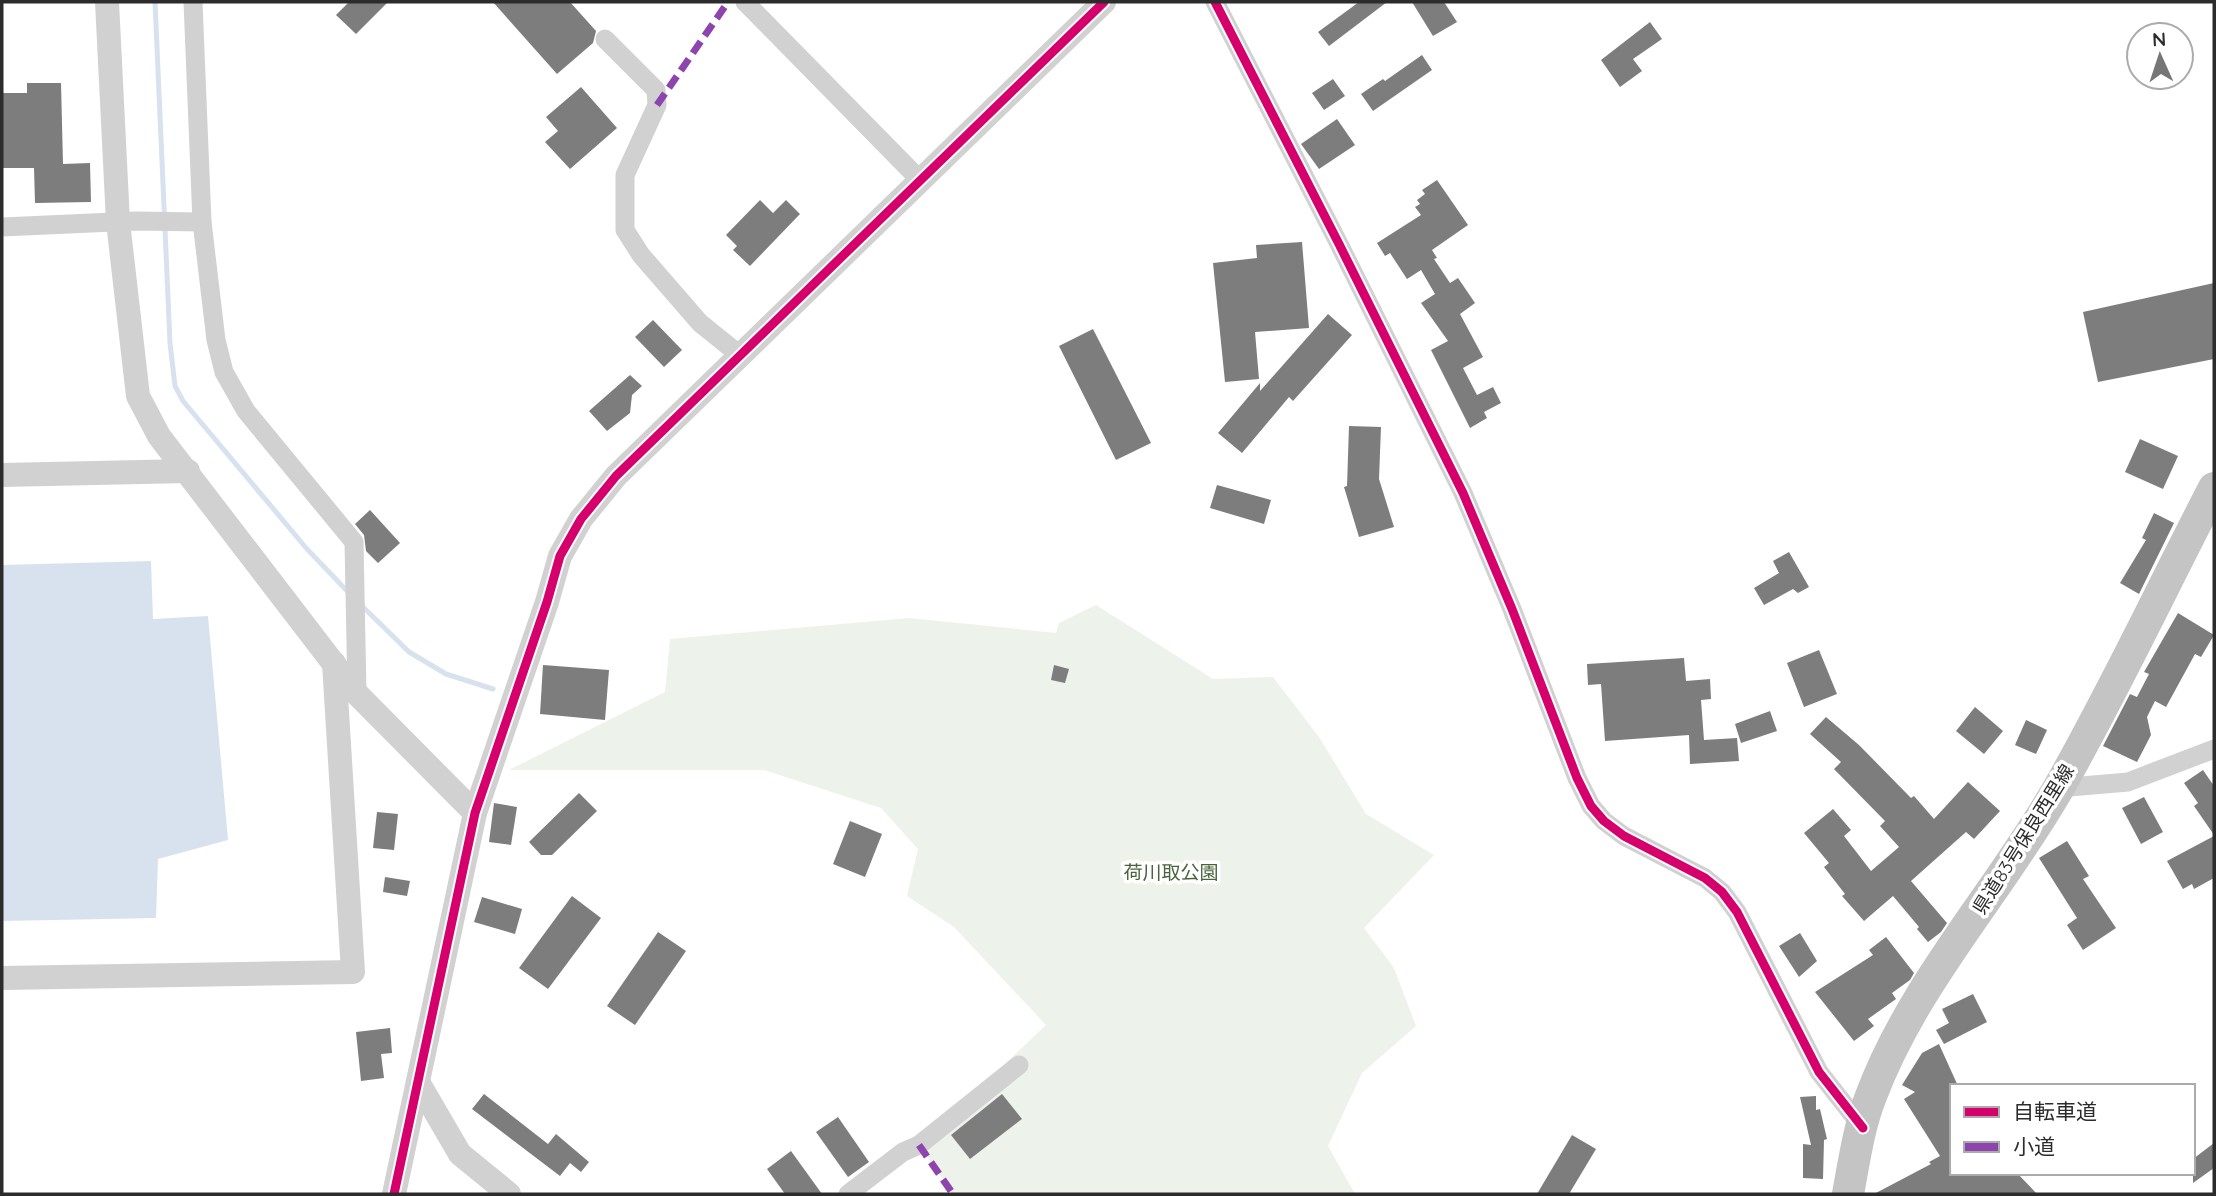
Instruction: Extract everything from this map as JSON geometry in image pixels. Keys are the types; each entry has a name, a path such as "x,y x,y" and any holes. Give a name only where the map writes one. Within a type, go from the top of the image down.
{"main road":[{"name":"県道83号保良西里線","path":"1848,1194 1870,1099 1891,1048 1921,996 2024,845 2058,788 2214,488"}],"street":[{"path":"107,2 127,222 138,396 159,436 357,694 475,813"},
{"path":"193,2 202,222 216,340 224,372 246,411 354,542 357,694"},
{"path":"745,2 921,181"},
{"path":"396,1193 475,813 547,602 560,556 581,519 616,476 1104,2"},
{"path":"1215,2 1463,493 1512,609 1577,778 1591,806 1604,821 1624,836 1705,878 1722,892 1737,912 1819,1072 1863,1128"},
{"path":"605,38 656,90 657,105 625,176 625,230 641,255 700,323 741,356"},
{"path":"2,227 202,222"},
{"path":"2,475 188,471"},
{"path":"2,978 353,972 334,663"},
{"path":"2058,788 2128,782 2214,749"},
{"path":"848,1194 902,1152 919,1145 1019,1065"},
{"path":"418,1082 460,1154 509,1194"}],"green space":[{"name":"荷川取公園","path":"1096,605 1213,679 1273,677 1319,737 1366,814 1434,855 1364,928 1394,968 1416,1026 1362,1073 1328,1146 1355,1194 953,1194 919,1145 1046,1025 954,927 907,896 918,849 881,808 764,770 509,770 665,692 670,639 909,618 1056,633 1059,623"}],"shaded area":[{"path":"151,561 153,619 208,616 228,840 158,859 156,918 2,921 2,565"}],"building":[{"path":"349,2 388,2 356,34 336,15"},
{"path":"493,2 570,2 596,31 593,43 557,74"},
{"path":"1359,2 1387,2 1329,46 1318,32"},
{"path":"1412,2 1444,2 1457,22 1433,36"},
{"path":"1650,22 1662,39 1633,59 1642,71 1620,87 1601,60"},
{"path":"1422,55 1432,70 1373,111 1361,94"},
{"path":"1333,79 1345,96 1324,110 1312,93"},
{"path":"27,83 61,83 63,164 90,163 91,202 35,203 34,168 2,168 2,93 27,93"},
{"path":"581,87 617,128 570,169 545,142 558,131 546,117"},
{"path":"1337,119 1355,145 1319,169 1301,144"},
{"path":"1437,180 1468,225 1432,250 1437,258 1434,259 1450,283 1458,278 1475,303 1460,314 1483,357 1463,368 1477,395 1493,387 1501,403 1484,412 1487,418 1470,428 1431,350 1448,341 1421,303 1435,294 1421,270 1407,279 1390,253 1385,256 1377,243 1421,215 1415,207 1420,204 1417,200 1425,194 1422,190"},
{"path":"760,200 773,213 786,200 800,214 750,266 733,250 737,246 726,235"},
{"path":"1302,242 1309,328 1255,332 1259,379 1225,382 1213,263 1257,258 1256,245"},
{"path":"2214,283 2214,359 2098,382 2083,312"},
{"path":"1328,314 1352,335 1293,401 1289,397 1242,453 1218,433 1260,383 1260,391"},
{"path":"653,320 682,350 664,367 635,337"},
{"path":"1093,329 1151,443 1116,460 1059,346"},
{"path":"630,375 642,386 632,395 630,413 607,431 589,411"},
{"path":"1349,426 1381,427 1379,479 1394,527 1359,537 1344,487 1347,486"},
{"path":"2140,439 2178,456 2163,489 2125,472"},
{"path":"1217,485 1271,500 1264,524 1210,508"},
{"path":"370,510 400,543 378,563 366,551 364,535 355,524"},
{"path":"2154,513 2174,523 2139,594 2120,583 2146,540 2142,538"},
{"path":"1789,552 1809,587 1798,593 1793,589 1764,605 1754,588 1779,573 1773,561"},
{"path":"2178,613 2214,635 2201,657 2195,654 2166,707 2155,701 2147,717 2151,735 2137,762 2103,746 2130,694 2137,697 2149,674 2144,672"},
{"path":"1819,650 1837,694 1804,707 1787,663"},
{"path":"1684,658 1686,681 1710,679 1711,699 1701,700 1704,740 1737,738 1739,761 1690,764 1689,735 1605,741 1601,684 1588,685 1587,664"},
{"path":"543,665 609,670 605,720 540,714"},
{"path":"1054,665 1069,669 1065,683 1051,680"},
{"path":"1975,707 2003,731 1984,754 1956,731"},
{"path":"1770,711 1777,731 1741,743 1735,724"},
{"path":"1826,717 1859,745 1911,798 1914,796 1934,819 1968,782 2000,811 1974,839 1966,832 1911,881 1947,923 1941,932 1928,942 1893,896 1864,921 1842,896 1845,894 1824,867 1829,863 1804,833 1833,809 1851,830 1844,836 1871,871 1899,847 1880,826 1885,821 1834,769 1841,762 1810,734"},
{"path":"2026,720 2047,730 2036,754 2015,745"},
{"path":"2203,770 2214,786 2214,835 2194,806 2198,803 2184,783"},
{"path":"579,793 597,811 552,855 541,855 529,842"},
{"path":"2144,797 2163,832 2141,844 2122,808"},
{"path":"494,803 517,807 511,845 489,842"},
{"path":"377,812 398,814 394,850 373,848"},
{"path":"850,821 882,834 865,877 833,864"},
{"path":"2214,836 2214,878 2194,889 2192,884 2183,889 2167,861"},
{"path":"2067,841 2089,876 2083,879 2116,928 2083,950 2067,925 2077,918 2039,858"},
{"path":"385,877 410,881 407,896 383,892"},
{"path":"572,896 601,918 548,989 519,968"},
{"path":"482,897 522,909 515,934 474,922"},
{"path":"658,932 686,951 635,1025 607,1006"},
{"path":"1800,933 1817,961 1799,977 1779,946"},
{"path":"1886,937 1914,973 1910,980 1892,993 1896,999 1868,1019 1874,1026 1854,1041 1815,992 1873,955 1869,950"},
{"path":"1973,994 1987,1022 1944,1044 1936,1030 1949,1023 1942,1009"},
{"path":"390,1028 392,1053 381,1054 384,1078 361,1081 356,1032"},
{"path":"1939,1044 1957,1084 1950,1084 1950,1175 2019,1175 2037,1194 1874,1194 1931,1164 1929,1162 1940,1156 1904,1099 1915,1092 1902,1085 1922,1053"},
{"path":"484,1094 548,1144 556,1134 589,1162 581,1172 570,1163 560,1176 472,1109"},
{"path":"1002,1094 1022,1119 970,1159 951,1135"},
{"path":"1816,1096 1816,1110 1820,1109 1827,1139 1824,1140 1823,1179 1803,1178 1803,1144 1811,1145 1800,1097"},
{"path":"838,1117 869,1162 848,1177 816,1132"},
{"path":"1572,1135 1596,1149 1569,1194 1537,1194"},
{"path":"2214,1143 2214,1168 2193,1183 2195,1175 2195,1157"},
{"path":"791,1151 822,1194 785,1194 767,1169"}],"waterway":[{"path":"155,2 170,343 175,386 183,401 307,549 350,594"},
{"path":"362,606 409,652 446,674 493,689"}],"marked path":[{"path":"657,105 728,2"},
{"path":"919,1145 953,1194"}],"cycle path":[{"path":"394,1194 475,813 547,602 560,556 581,519 616,476 1104,2"},
{"path":"1215,2 1463,493 1512,609 1577,778 1591,806 1604,821 1624,836 1705,878 1722,892 1737,912 1819,1072 1863,1128"}]}
